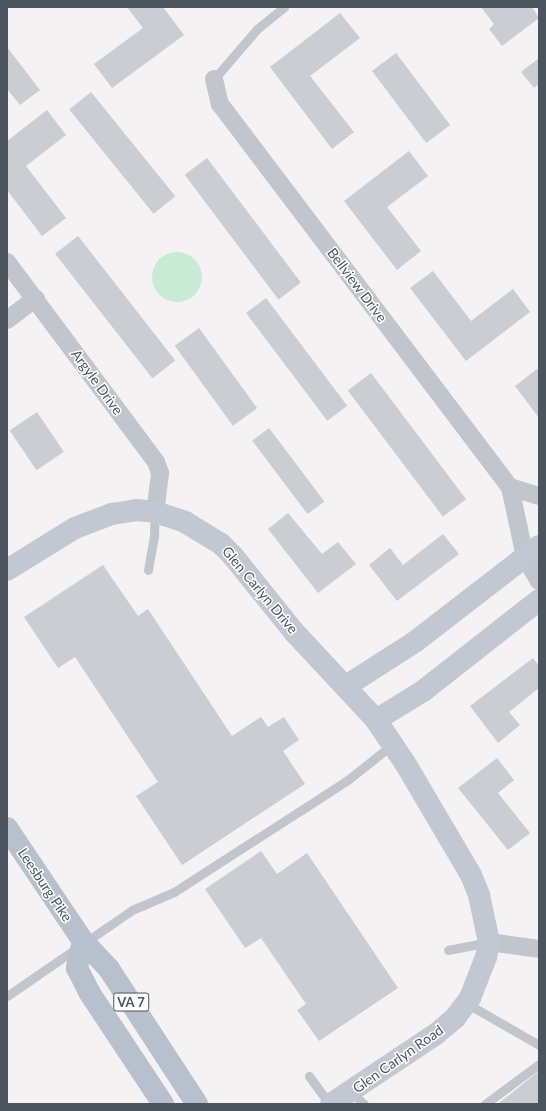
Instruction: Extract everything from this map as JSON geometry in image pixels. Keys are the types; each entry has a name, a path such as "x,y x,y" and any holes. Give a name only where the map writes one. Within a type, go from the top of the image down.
{"main road":[{"name":"Leesburg Pike","path":"7,828 83,941 109,969 197,1104"},
{"name":"VA 7","path":"83,941 77,968 89,992 163,1104"}],"street":[{"name":"Bellview Drive","path":"214,79 220,104 510,488 532,552 539,581"},
{"name":"Argyle Drive","path":"7,262 36,298 156,462 160,473 155,512"},
{"path":"7,320 36,298"},
{"path":"510,488 539,496"},
{"name":"Glen Carlyn Drive","path":"7,570 58,537 90,522 137,510 155,512 185,522 221,544 295,633 346,686 376,720 393,744 471,875 489,942"},
{"path":"346,686 416,641 532,552"},
{"path":"376,720 423,691 539,600"},
{"path":"489,942 539,949"},
{"name":"Glen Carlyn Road","path":"330,1104 358,1098 455,1018 466,1003 481,974 489,942"}],"lane":[{"path":"214,79 257,29 284,7"},
{"path":"148,570 154,536 155,512"},
{"path":"7,996 83,941 132,910 174,892 349,779 393,744"},
{"path":"448,950 489,942"},
{"path":"466,1003 539,1045"},
{"path":"485,1104 539,1064"},
{"path":"309,1076 330,1104"}],"green space":[{"path":"172,252 182,252 195,259 202,272 202,282 195,295 182,302 172,302 163,298 156,291 152,282 152,272 156,263 163,256"}],"building":[{"path":"127,7 163,7 184,35 112,88 94,64 143,28"},
{"path":"481,7 532,7 539,18 502,46 489,29 494,24"},
{"path":"340,13 360,38 310,76 354,132 332,149 270,67"},
{"path":"7,47 40,90 20,105 7,89"},
{"path":"396,53 450,125 426,143 372,71"},
{"path":"539,58 539,84 534,88 521,72"},
{"path":"91,92 175,196 154,214 69,110"},
{"path":"47,110 66,135 26,166 66,218 42,236 7,190 7,141"},
{"path":"409,151 428,176 387,207 421,251 397,270 344,201"},
{"path":"207,158 301,283 279,299 185,175"},
{"path":"78,236 175,361 152,378 55,254"},
{"path":"433,271 471,321 513,289 530,312 466,361 410,288"},
{"path":"266,298 347,406 327,421 246,313"},
{"path":"199,328 257,408 233,426 175,346"},
{"path":"537,369 539,372 539,418 515,386"},
{"path":"371,373 466,499 443,517 348,390"},
{"path":"37,412 64,452 36,470 10,430"},
{"path":"269,428 324,501 308,514 252,441"},
{"path":"288,513 322,554 338,542 356,564 318,593 268,529"},
{"path":"443,534 459,554 397,601 369,565 390,548 403,565"},
{"path":"103,565 138,616 148,609 232,736 261,717 268,727 284,717 299,740 283,751 305,784 182,865 136,796 158,782 75,657 58,668 24,617"},
{"path":"533,658 539,666 539,688 509,712 520,725 498,743 470,706"},
{"path":"497,758 514,780 498,793 530,833 508,850 458,788"},
{"path":"261,851 277,874 307,853 398,988 319,1041 297,1010 306,1004 261,938 245,948 205,889"},
{"path":"539,1071 539,1104 498,1104"}]}
